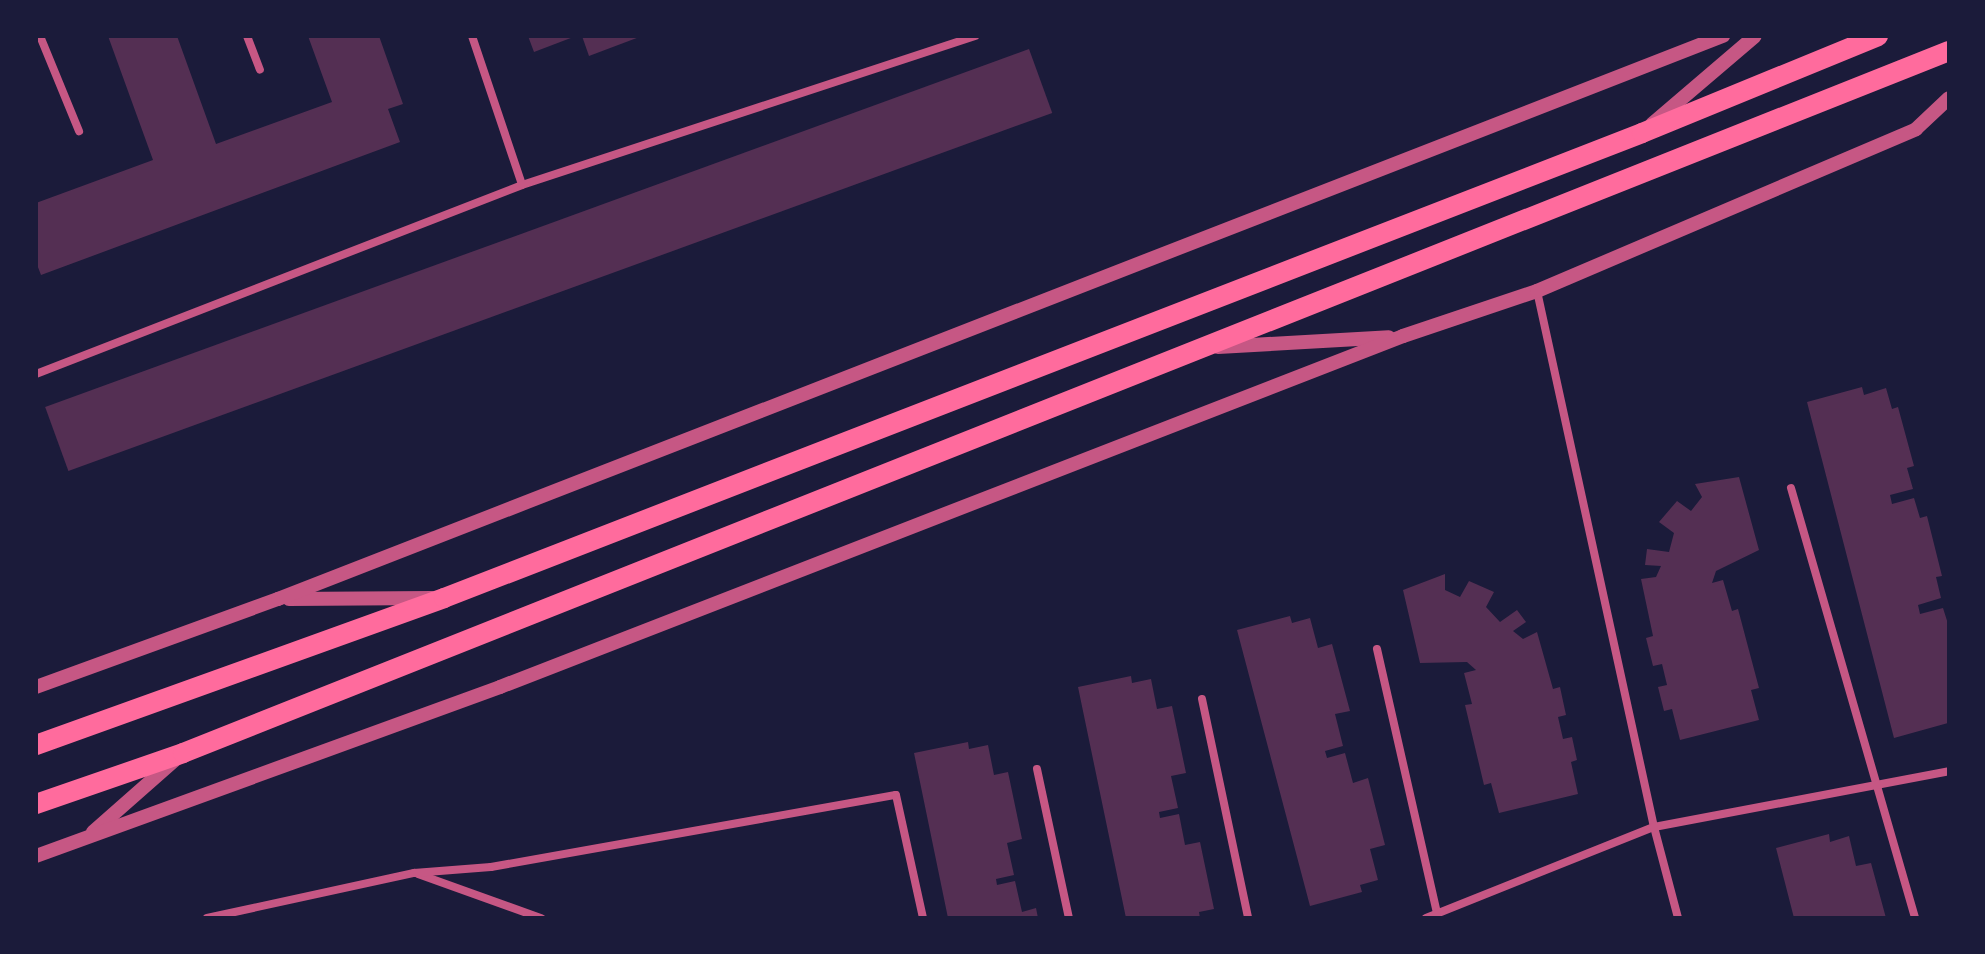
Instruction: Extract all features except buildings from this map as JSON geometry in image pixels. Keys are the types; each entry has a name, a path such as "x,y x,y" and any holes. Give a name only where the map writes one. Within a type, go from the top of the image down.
{"main road":[{"path":"36,745 444,598 1642,133 1878,36"},
{"path":"36,804 183,753 1949,51"}],"street":[{"path":"40,36 79,131"},
{"path":"247,36 260,70"},
{"path":"472,36 522,185"},
{"path":"36,374 522,185 975,36"},
{"path":"36,687 278,599 1723,36"},
{"path":"1642,133 1755,36"},
{"path":"36,856 515,681 1403,336 1537,291 1916,129 1949,98"},
{"path":"1537,291 1654,827 1678,918"},
{"path":"1206,348 1403,336"},
{"path":"1791,488 1915,918"},
{"path":"278,599 444,598"},
{"path":"1377,649 1438,916"},
{"path":"1202,699 1248,918"},
{"path":"87,837 183,753"},
{"path":"1037,769 1069,918"},
{"path":"1426,918 1438,916 1654,827 1949,771"},
{"path":"207,918 414,873 491,867 896,795 923,918"},
{"path":"414,873 541,918"}]}
